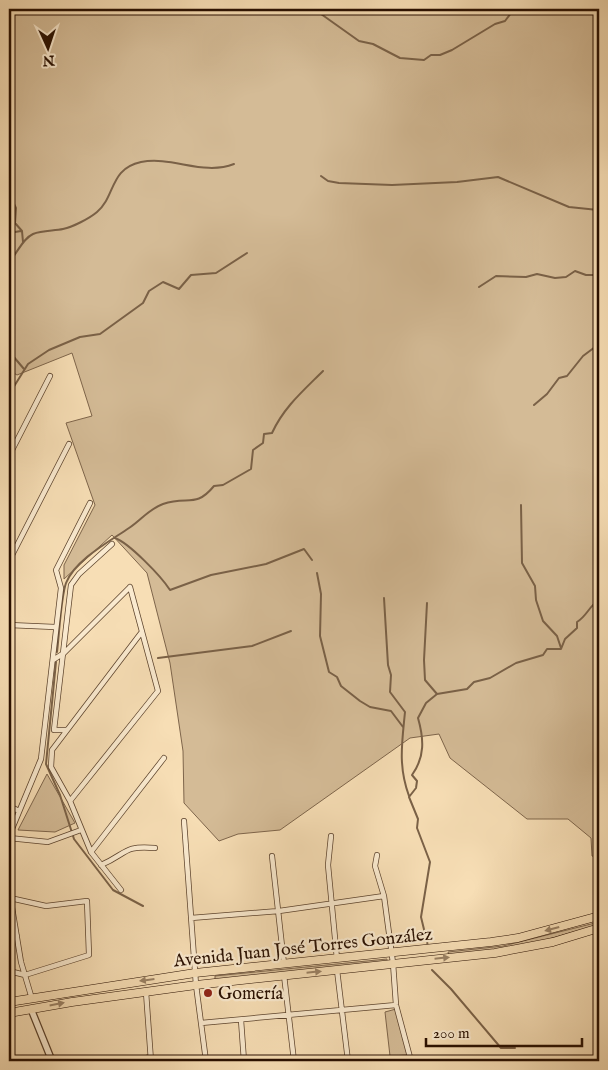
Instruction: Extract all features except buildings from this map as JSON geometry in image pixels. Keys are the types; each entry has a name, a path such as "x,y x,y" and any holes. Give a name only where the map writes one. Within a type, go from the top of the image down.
{"main road":[{"name":"Avenida Juan José Torres González","path":"9,1002 195,974 518,938 599,916"},
{"name":"Avenida Juan José Torres González","path":"9,1013 196,985 518,949 599,928"},
{"path":"418,950 420,961"}],"street":[{"path":"9,456 50,376"},
{"path":"9,561 68,444"},
{"path":"81,830 48,842 9,837 41,758 61,588 56,570 90,503"},
{"path":"66,730 54,730 71,585 79,574 112,544"},
{"path":"52,660 62,653 130,587 158,691 70,801"},
{"path":"9,625 55,627"},
{"path":"121,890 91,852 70,801 51,767 52,750 141,633"},
{"path":"91,852 164,758"},
{"path":"9,806 19,811"},
{"path":"184,820 196,985 206,1061"},
{"path":"332,836 328,865 338,959"},
{"path":"101,865 116,858 131,847 155,848"},
{"path":"377,855 375,866 384,896 392,952 396,1005 411,1060 384,1061"},
{"path":"272,856 284,965"},
{"path":"9,890 16,936 32,999"},
{"path":"191,918 279,911 384,896"},
{"path":"9,971 25,975 89,955 87,901 46,906 10,898"},
{"path":"9,934 16,936"},
{"path":"337,970 348,1061"},
{"path":"284,976 294,1061"},
{"path":"135,1061 151,1059 152,1049 146,992"},
{"path":"201,1023 396,1005"},
{"path":"31,1010 52,1061"},
{"path":"241,1020 244,1061"}],"shaded area":[{"path":"9,9 599,9 599,858 592,856 591,838 568,819 527,819 450,758 439,734 410,738 280,830 238,834 219,841 184,803 183,751 170,663 147,573 112,535 64,579 64,565 95,505 66,423 92,416 72,353 17,375 9,370"},
{"path":"47,774 75,823 55,832 18,830"},
{"path":"599,922 599,925 527,945 449,956 448,952 503,946"},
{"path":"387,959 387,963 215,981 215,976"},
{"path":"396,1009 408,1055 390,1056 385,1012"}],"waterway":[{"path":"314,9 359,41 373,44 400,58 424,60 431,55 440,55 452,50 495,24 505,21 514,9"},
{"path":"9,262 29,236 40,232 67,228 97,212 103,206 118,177 131,166 141,162 153,161 211,168 234,164"},
{"path":"321,176 328,181 339,183 392,185 457,182 498,177 569,207 598,210 597,198 599,198"},
{"path":"9,194 16,208 15,223 22,231 23,242"},
{"path":"9,233 21,231"},
{"path":"9,407 13,388 28,364 49,350 80,337 100,334 143,303 149,291 163,282 179,289 191,275 216,273 247,253"},
{"path":"479,287 496,276 526,277 537,274 555,278 566,277 575,271 586,275 599,275"},
{"path":"9,335 13,339 13,356 24,369"},
{"path":"534,405 547,394 559,378 567,376 583,356 599,344"},
{"path":"57,652 64,589 77,567 94,552 158,506 202,497 214,486 223,485 251,469 253,450 263,443 264,434 272,433 288,407 323,371"},
{"path":"521,505 522,563 535,586 536,600 543,621 557,636 561,648"},
{"path":"115,538 128,546 144,561 170,590 211,575 266,564 304,549 312,560"},
{"path":"317,573 321,594 320,636 329,672 337,677 341,686 360,701 370,707 391,711 403,727"},
{"path":"384,598 388,665 391,675 390,692 405,712 402,764 409,796"},
{"path":"428,946 421,917 430,862 417,828 418,819 409,797 416,788 417,781 412,775 419,761 422,748 418,718 426,703 437,694 467,689 474,682 490,678 516,663 543,655 547,649 561,649 565,639 577,628 577,622 599,600"},
{"path":"427,603 424,660 425,680 437,694"},
{"path":"158,658 252,646 291,631"},
{"path":"56,662 46,764 60,795 74,839 113,890 143,906"},
{"path":"432,970 451,989 501,1048 515,1048"}],"place":[{"name":"Gomería","path":"208,993"}]}
